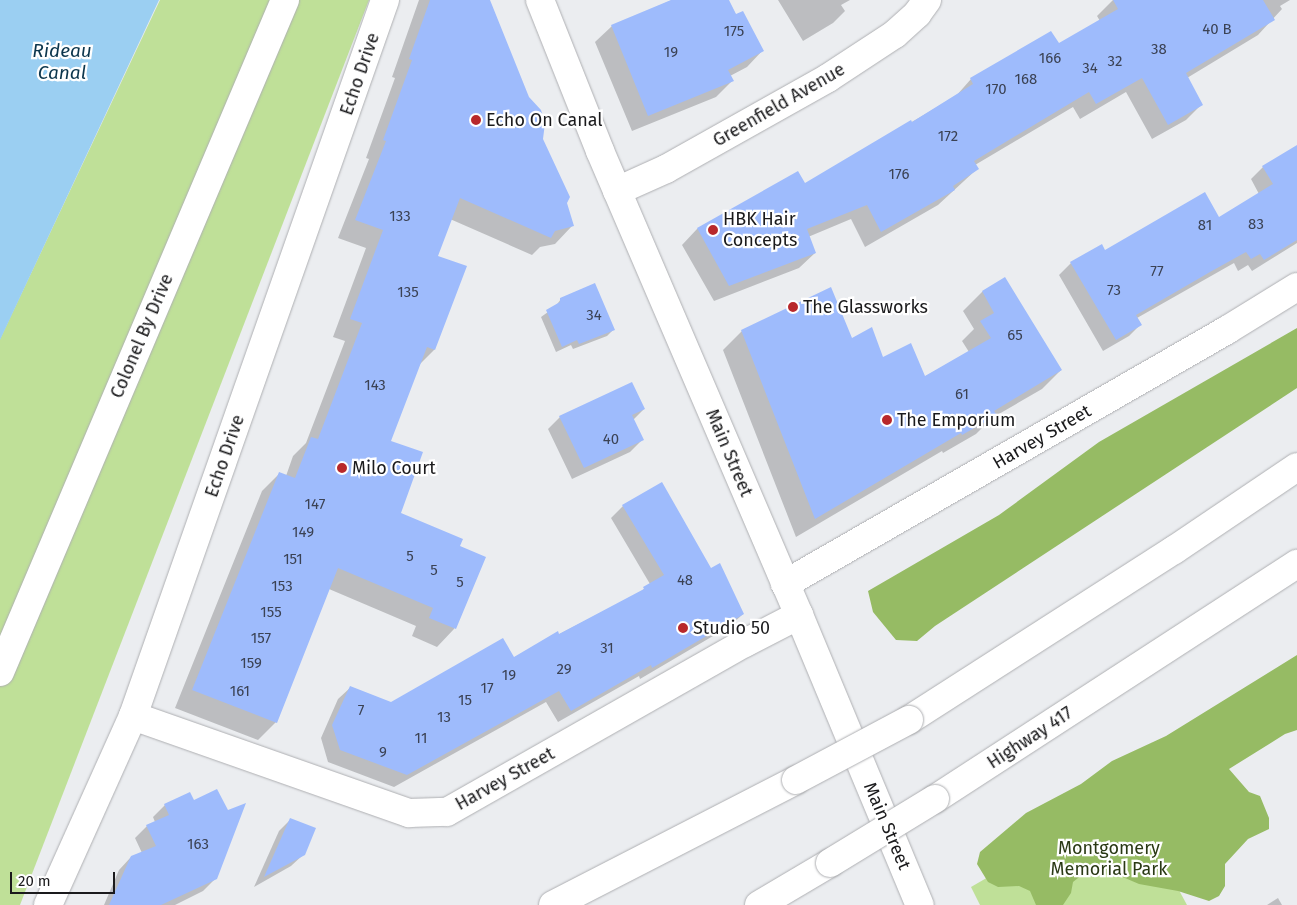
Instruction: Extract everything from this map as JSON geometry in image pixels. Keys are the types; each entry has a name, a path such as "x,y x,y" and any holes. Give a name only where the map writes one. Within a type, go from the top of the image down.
{"main road":[{"name":"Colonel By Drive","path":"0,672 284,0"},
{"name":"Echo Drive","path":"48,905 133,716 385,0"},
{"name":"Main Street","path":"540,0 617,191 799,615 920,905"},
{"name":"Greenfield Avenue","path":"617,191 666,169 845,68 895,34 917,14 927,0"},
{"name":"Harvey Street","path":"785,584 1210,340 1297,287"},
{"path":"553,905 909,720 1174,550 1297,467"},
{"name":"Highway 417","path":"759,905 935,800 1297,564"},
{"path":"1185,638 1297,584"},
{"name":"Harvey Street","path":"133,716 409,813 447,812 799,615"}],"green space":[{"path":"160,0 369,0 20,905 0,905 0,339"},
{"path":"1297,328 1297,388 935,626 917,641 896,640 873,612 868,591 999,515 1099,442"},
{"path":"1297,655 1297,730 1285,734 1229,769 1249,792 1260,796 1269,818 1269,829 1248,839 1225,864 1225,886 1219,896 1209,901 1178,891 1139,884 1118,875 1083,874 1073,882 1071,893 1063,905 1036,905 1030,891 1019,886 998,887 988,882 977,864 980,852 1026,813 1081,784 1112,761 1166,736"},
{"name":"Montgomery Memorial Park","path":"1128,796 1187,905 980,905 971,887"}],"water":[{"name":"Rideau Canal","path":"0,0 159,0 0,340"}],"building":[{"path":"430,0 490,0 529,97 541,110 545,123 543,139 570,197 567,203 574,226 555,231 551,238 460,198 438,256 467,266 435,350 427,347 391,441 423,452 401,513 463,539 460,546 486,557 456,629 429,618 433,608 338,568 277,723 192,690 279,472 295,478 311,437 318,439 362,323 350,319 383,230 355,220 386,141 383,140 412,60 409,59"},
{"path":"671,0 729,0 736,14 743,11 764,51 728,70 734,81 648,116 611,25"},
{"path":"1113,0 1263,0 1275,20 1186,73 1203,105 1168,125 1142,78 1096,104 1089,92 974,161 979,169 953,186 955,190 881,232 867,205 807,229 816,253 729,286 697,228 798,171 805,183 911,120 912,122 973,84 970,78 1051,31 1059,43 1118,9"},
{"path":"1297,145 1297,240 1264,260 1260,254 1251,259 1246,252 1136,315 1142,325 1116,340 1070,262 1102,244 1105,250 1205,192 1219,217 1273,184 1262,166"},
{"path":"1005,277 1062,370 994,411 997,415 962,435 961,433 815,519 741,330 831,287 852,338 872,327 883,357 911,343 925,376 991,338 980,321 994,313 982,291"},
{"path":"595,283 615,330 579,344 577,340 562,347 546,310 560,302 560,298"},
{"path":"632,382 645,409 632,415 644,440 584,468 559,416"},
{"path":"662,482 711,568 720,563 744,614 652,668 651,665 571,711 559,691 407,775 340,750 332,725 350,686 391,702 503,638 514,657 558,631 559,634 644,589 643,587 664,575 622,505"},
{"path":"217,789 228,810 246,803 217,879 161,905 109,905 131,856 156,846 146,825 169,815 164,804 190,792 194,800"},
{"path":"290,818 316,828 305,855 264,877"}],"place":[{"name":"Echo On Canal","path":"476,120"},
{"name":"HBK Hair Concepts","path":"713,230"},
{"name":"The Glassworks","path":"793,307"},
{"name":"The Emporium","path":"887,420"},
{"name":"Milo Court","path":"342,468"},
{"name":"Studio 50","path":"683,628"}]}
